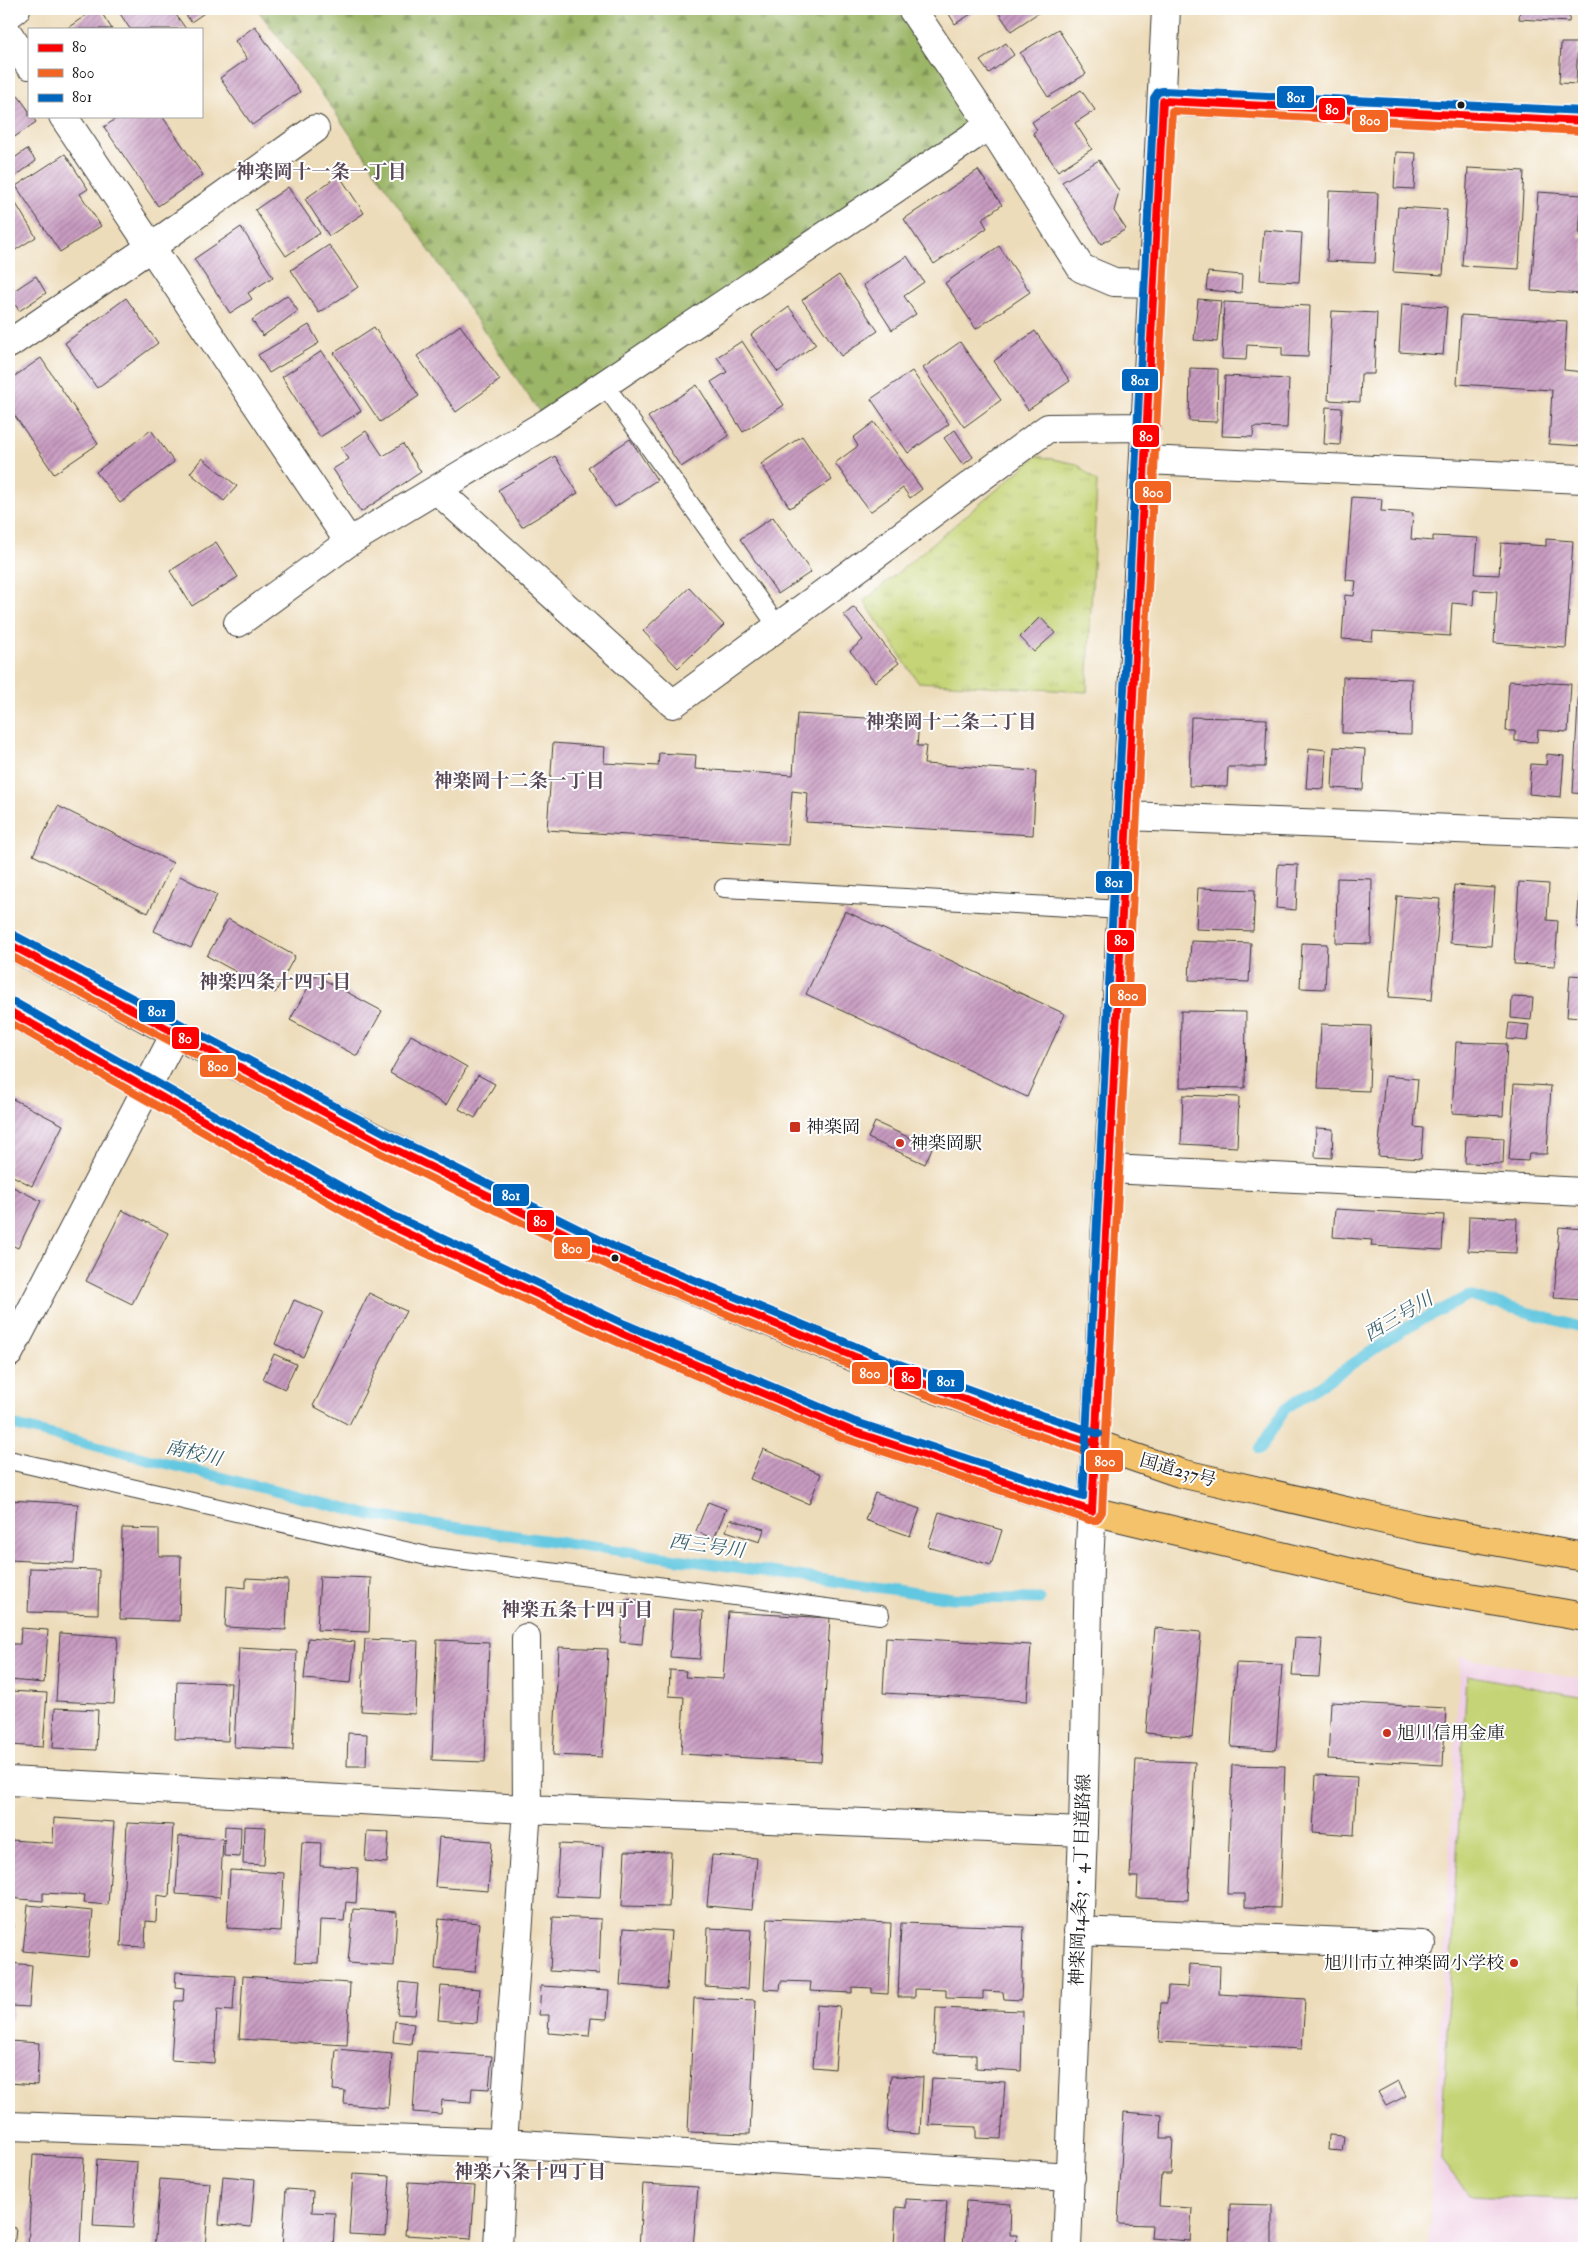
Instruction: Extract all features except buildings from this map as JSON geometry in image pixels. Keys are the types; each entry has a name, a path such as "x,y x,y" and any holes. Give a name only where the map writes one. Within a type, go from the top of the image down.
{"highway":[{"name":"国道237号","path":"9,944 175,1034 439,1171 615,1258 899,1376 1016,1418 1180,1473 1420,1528 1584,1557"},
{"path":"9,1011 381,1221 621,1333 850,1430 1092,1511 1412,1587 1584,1616"}],"street":[{"path":"9,14 16,9"},
{"path":"912,9 990,125 1081,268 1114,282 1153,283"},
{"name":"神楽岡14条3・4丁目道路線","path":"1067,2248 1083,1832 1092,1511 1147,427 1166,9"},
{"path":"9,35 28,64"},
{"path":"1163,101 1584,121"},
{"path":"64,118 349,542"},
{"path":"238,623 349,542 547,423 990,125"},
{"path":"9,344 151,247 315,129"},
{"path":"437,490 674,704 1048,428 1147,427"},
{"path":"1145,460 1584,479"},
{"path":"1127,816 1584,834"},
{"path":"9,1353 175,1034"},
{"path":"1110,1169 1584,1192"},
{"path":"498,2248 503,2143 527,1808 526,1638"},
{"path":"9,1782 527,1808 1083,1832"},
{"path":"1078,1931 1422,1945"},
{"path":"9,2126 503,2143 1071,2177"}],"lane":[{"path":"604,384 778,627"},
{"path":"724,888 1123,910"},
{"path":"9,1460 427,1556 880,1615"}],"shaded area":[{"name":"旭川市立神楽岡小学校","path":"1460,1656 1584,1679 1584,2248 1428,2248"}],"green space":[{"path":"257,9 912,9 990,125 547,423 330,105"},
{"path":"1037,456 1077,464 1097,482 1087,692 918,682 864,601"},
{"name":"旭川市立神楽岡小学校","path":"1467,1675 1584,1697 1584,2200 1469,2195 1440,2158"}],"waterway":[{"name":"西三号川","path":"1260,1449 1285,1409 1409,1326 1469,1296 1584,1328"},
{"name":"西三号川","path":"9,1424 370,1515 952,1598 1040,1599"}],"transit line":[{"name":"801","path":"14,1002 386,1212 625,1324 853,1421 1083,1497 1154,98 1158,92 1163,91 1584,111"},
{"name":"80","path":"9,1011 381,1221 621,1333 849,1430 1092,1511 1163,101 1584,121"},
{"name":"800","path":"9,1022 376,1230 617,1342 846,1439 1089,1520 1097,1520 1102,1512 1172,111 1584,131"},
{"name":"801","path":"14,935 389,1135 617,1248 891,1361 1099,1434"},
{"name":"80","path":"9,944 384,1144 613,1257 887,1370 1011,1416 1096,1444"},
{"name":"800","path":"9,955 380,1153 609,1266 884,1379 1093,1454"}],"place":[{"name":"神楽岡","path":"795,1127"},
{"name":"神楽岡駅","path":"900,1143"},
{"name":"旭川信用金庫","path":"1387,1733"},
{"name":"旭川市立神楽岡小学校","path":"1514,1963"}],"district":[{"name":"神楽岡十一条一丁目","path":"321,171"},
{"name":"神楽岡十二条二丁目","path":"951,721"},
{"name":"神楽岡十二条一丁目","path":"519,780"},
{"name":"神楽四条十四丁目","path":"275,981"},
{"name":"神楽五条十四丁目","path":"577,1609"},
{"name":"神楽六条十四丁目","path":"530,2171"}],"water label":[{"name":"南校川","path":"194,1452"}]}
